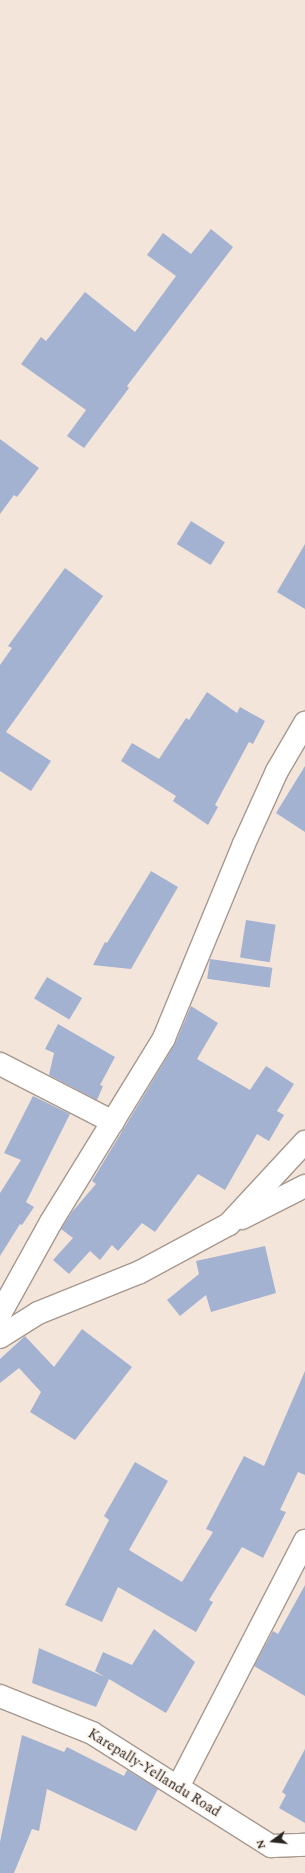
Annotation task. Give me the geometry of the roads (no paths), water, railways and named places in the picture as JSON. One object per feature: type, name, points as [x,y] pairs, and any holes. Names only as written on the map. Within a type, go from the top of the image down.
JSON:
[{"type":"street","points":[[0,1314],[51,1222],[164,1038],[246,839],[277,771],[305,723]]},
{"type":"street","points":[[0,1064],[113,1122]]},
{"type":"street","points":[[229,1224],[305,1142]]},
{"type":"street","points":[[0,1337],[38,1313],[140,1272],[229,1224],[305,1186]]},
{"type":"street","points":[[178,1787],[305,1541]]},
{"type":"street","name":"Karepally-Yellandu Road","points":[[0,1696],[92,1732],[271,1846],[305,1845]]}]
